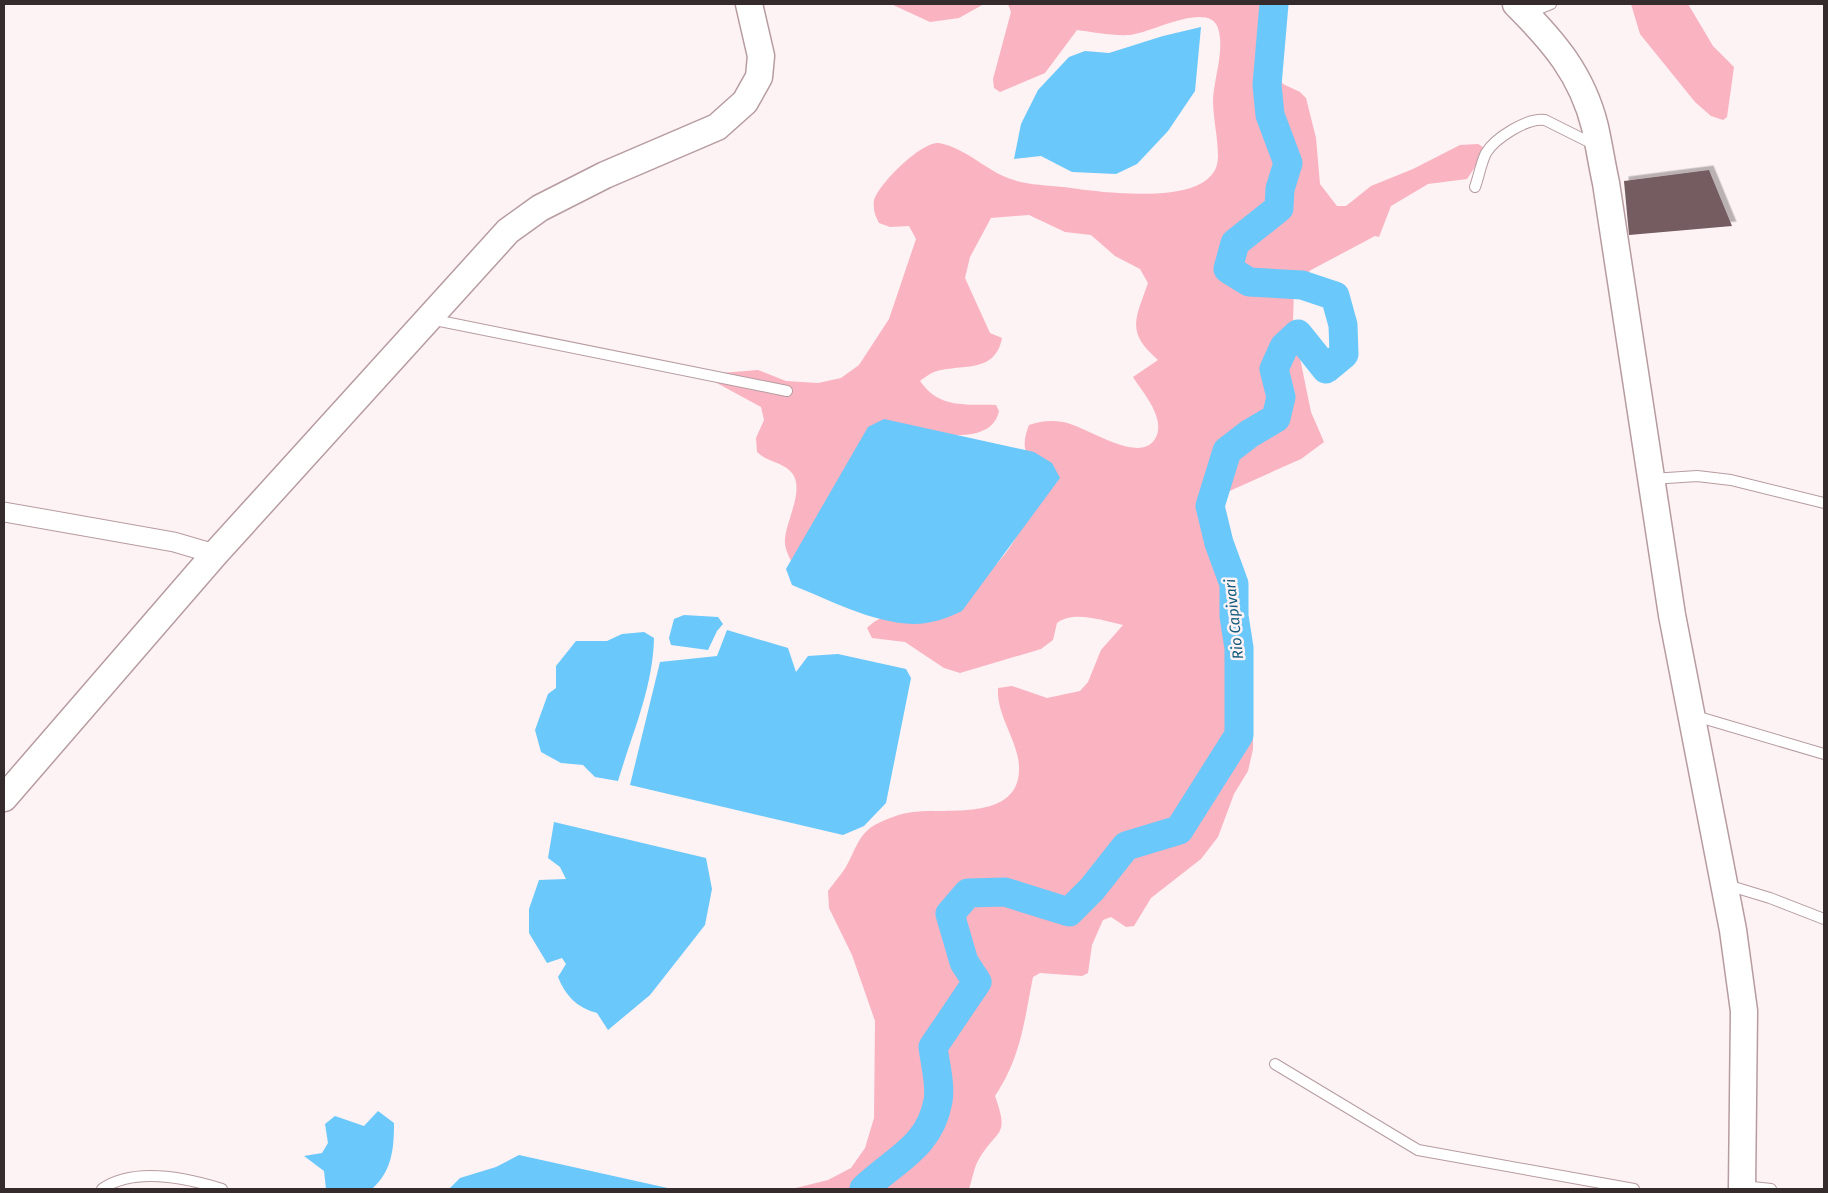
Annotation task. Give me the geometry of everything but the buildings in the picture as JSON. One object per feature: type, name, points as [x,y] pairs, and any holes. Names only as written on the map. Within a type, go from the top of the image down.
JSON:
[{"type":"main road","points":[[4,798],[215,554],[508,231],[540,208],[605,175],[717,127],[744,102],[759,77],[761,56],[749,4]]},
{"type":"main road","points":[[1521,9],[1545,32],[1570,67],[1584,93],[1595,128],[1597,146],[1606,183],[1672,615],[1724,884],[1744,1011],[1742,1188]]},
{"type":"street","points":[[4,512],[165,540],[215,554]]},
{"type":"lane","points":[[1521,9],[1551,4]]},
{"type":"lane","points":[[1475,187],[1487,152],[1514,128],[1536,119],[1544,120],[1597,146]]},
{"type":"lane","points":[[429,319],[787,391]]},
{"type":"lane","points":[[1651,479],[1697,476],[1730,480],[1824,503]]},
{"type":"lane","points":[[1691,715],[1824,754]]},
{"type":"lane","points":[[1724,884],[1770,898],[1824,919]]},
{"type":"lane","points":[[1275,1064],[1418,1150],[1634,1189]]},
{"type":"lane","points":[[102,1189],[110,1184],[140,1176],[193,1180],[222,1189]]},
{"type":"lane","points":[[1742,1188],[1770,1189]]},
{"type":"shaded area","points":[[891,4],[984,4],[959,18],[930,22]]},
{"type":"shaded area","points":[[1008,4],[1275,4],[1279,30],[1278,77],[1283,84],[1300,92],[1306,98],[1316,138],[1320,184],[1337,206],[1346,206],[1371,186],[1413,169],[1460,145],[1478,144],[1483,147],[1483,155],[1467,179],[1428,184],[1391,206],[1379,237],[1375,236],[1311,270],[1294,285],[1293,324],[1311,412],[1324,442],[1301,459],[1225,493],[1219,504],[1237,607],[1253,668],[1253,749],[1248,771],[1234,794],[1218,837],[1201,859],[1151,898],[1134,926],[1126,927],[1111,917],[1103,920],[1092,945],[1088,973],[1082,976],[1040,973],[1033,977],[1016,1053],[1004,1082],[995,1096],[1001,1126],[999,1132],[977,1162],[969,1189],[792,1189],[828,1180],[851,1168],[865,1148],[874,1118],[875,1021],[852,955],[829,908],[828,891],[844,870],[863,835],[873,826],[892,817],[908,813],[957,811],[989,806],[1002,801],[1012,792],[1018,779],[1018,756],[1001,711],[998,688],[1012,686],[1047,698],[1080,691],[1088,682],[1101,650],[1123,625],[1081,617],[1064,619],[1057,623],[1053,640],[1041,649],[960,673],[944,668],[905,642],[872,638],[867,628],[886,616],[922,608],[953,595],[981,578],[1004,555],[1022,526],[1034,489],[1035,479],[1025,448],[1029,425],[1046,421],[1063,422],[1112,442],[1137,448],[1147,446],[1155,439],[1158,431],[1156,415],[1148,398],[1133,377],[1158,360],[1141,341],[1137,333],[1137,316],[1148,283],[1140,269],[1115,256],[1091,235],[1065,232],[1029,215],[991,218],[970,257],[965,278],[990,333],[1002,338],[998,350],[992,358],[984,363],[975,366],[944,369],[928,375],[920,381],[927,390],[944,401],[996,405],[999,411],[994,423],[985,430],[973,434],[959,435],[904,429],[799,576],[785,544],[785,536],[797,489],[796,480],[788,469],[757,452],[756,438],[764,420],[761,407],[715,382],[709,374],[758,370],[786,381],[818,383],[841,378],[859,365],[889,319],[916,239],[909,226],[890,227],[879,223],[876,218],[874,201],[883,184],[902,165],[931,144],[939,143],[959,150],[1004,177],[1020,182],[1101,192],[1153,194],[1178,191],[1199,185],[1213,173],[1218,156],[1213,100],[1220,55],[1220,37],[1218,28],[1212,20],[1203,17],[1191,18],[1129,35],[1077,30],[1045,73],[1000,92],[994,88],[993,79],[1011,12]]},
{"type":"shaded area","points":[[1631,4],[1688,4],[1713,46],[1734,67],[1727,117],[1723,120],[1711,116],[1695,102],[1640,34]]},
{"type":"water","points":[[1201,27],[1195,91],[1168,131],[1137,164],[1116,174],[1072,172],[1041,156],[1014,159],[1021,124],[1038,90],[1069,57],[1085,51],[1109,53],[1163,36]]},
{"type":"water","points":[[884,419],[1034,452],[1052,463],[1060,478],[962,611],[933,622],[920,624],[898,623],[852,610],[792,585],[786,569],[868,427]]},
{"type":"water","points":[[684,615],[718,617],[723,624],[717,631],[708,650],[671,645],[669,638],[674,619]]},
{"type":"water","points":[[727,630],[788,648],[796,672],[808,656],[838,654],[906,669],[911,678],[886,803],[864,826],[843,835],[630,785],[660,662],[717,656]]},
{"type":"water","points":[[644,632],[654,638],[650,675],[641,711],[618,781],[595,777],[583,765],[561,763],[541,752],[535,730],[548,694],[556,688],[556,666],[576,641],[607,641],[622,634]]},
{"type":"water","points":[[554,822],[706,858],[712,889],[705,925],[650,995],[608,1030],[597,1013],[583,1008],[564,990],[558,977],[566,964],[562,958],[547,963],[529,933],[529,909],[539,880],[566,879],[560,867],[548,858]]},
{"type":"water","points":[[378,1111],[394,1123],[392,1151],[384,1175],[372,1189],[326,1189],[324,1171],[304,1156],[322,1153],[328,1143],[325,1124],[335,1116],[364,1126]]},
{"type":"water","points":[[519,1155],[672,1189],[449,1189],[460,1178],[496,1167]]},
{"type":"waterway","name":"Rio Capivari","points":[[864,1189],[909,1151],[927,1130],[934,1117],[939,1095],[933,1047],[977,982],[964,962],[950,914],[968,893],[1005,892],[1069,912],[1092,889],[1126,846],[1179,830],[1239,735],[1239,648],[1234,616],[1234,584],[1219,543],[1210,506],[1227,451],[1249,434],[1276,418],[1281,397],[1274,369],[1284,347],[1298,334],[1326,369],[1344,354],[1343,325],[1335,296],[1302,285],[1249,282],[1228,269],[1235,243],[1279,208],[1280,189],[1288,163],[1270,115],[1267,85],[1274,4]]}]
